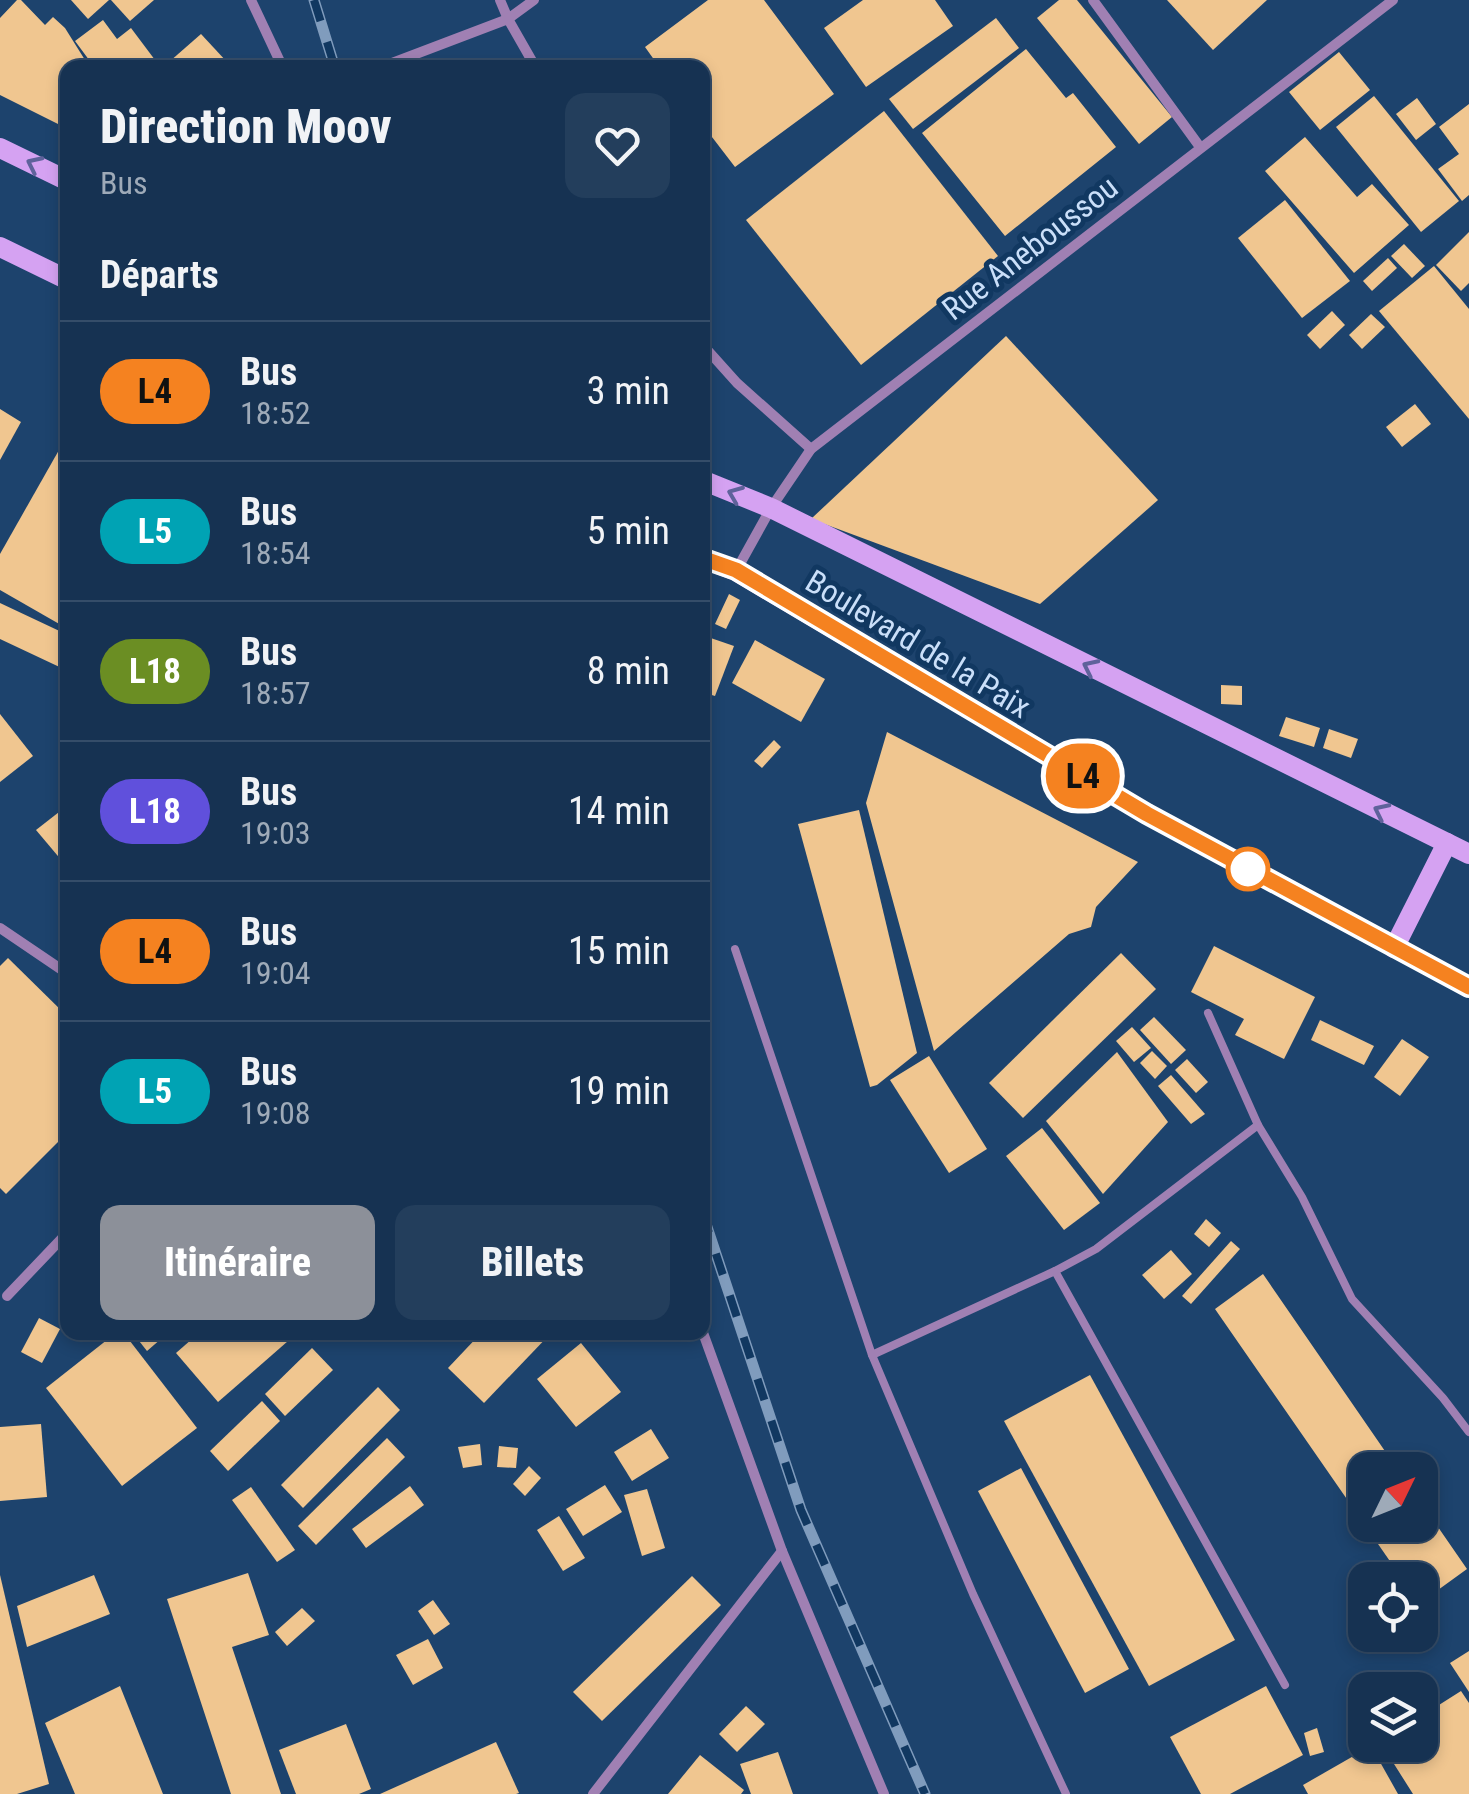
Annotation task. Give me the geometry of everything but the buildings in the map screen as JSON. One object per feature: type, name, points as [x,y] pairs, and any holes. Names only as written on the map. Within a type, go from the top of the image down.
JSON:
[{"type":"main road","points":[[0,148],[60,177]]},
{"type":"main road","points":[[0,247],[60,276]]},
{"type":"main road","name":"Boulevard de la Paix","points":[[710,483],[771,508],[1469,854]]},
{"type":"main road","name":"Boulevard de la Paix","points":[[710,561],[736,570],[1147,814],[1469,988]]},
{"type":"main road","points":[[1394,948],[1447,843]]},
{"type":"street","points":[[251,0],[279,60]]},
{"type":"street","points":[[500,0],[531,60]]},
{"type":"street","points":[[400,60],[508,19],[534,0]]},
{"type":"street","points":[[1093,0],[1200,148]]},
{"type":"street","name":"Rue Aneboussou","points":[[736,570],[771,508],[812,449],[1393,0]]},
{"type":"street","points":[[710,353],[736,383],[812,449]]},
{"type":"street","points":[[0,928],[60,969]]},
{"type":"street","points":[[7,1296],[60,1240]]},
{"type":"street","points":[[706,1340],[782,1551],[884,1794]]},
{"type":"street","points":[[593,1794],[782,1551]]},
{"type":"lane","points":[[735,949],[872,1354],[972,1594],[1066,1794]]},
{"type":"lane","points":[[1208,1013],[1258,1125],[1302,1197],[1352,1298],[1469,1432]]},
{"type":"lane","points":[[872,1354],[1096,1249],[1258,1125]]},
{"type":"lane","points":[[1055,1271],[1286,1685]]},
{"type":"railway","points":[[314,0],[333,60]]},
{"type":"railway","points":[[710,1236],[801,1510],[925,1794]]},
{"type":"bus line","name":"L4","points":[[710,561],[736,570],[1147,814],[1469,987]]}]
